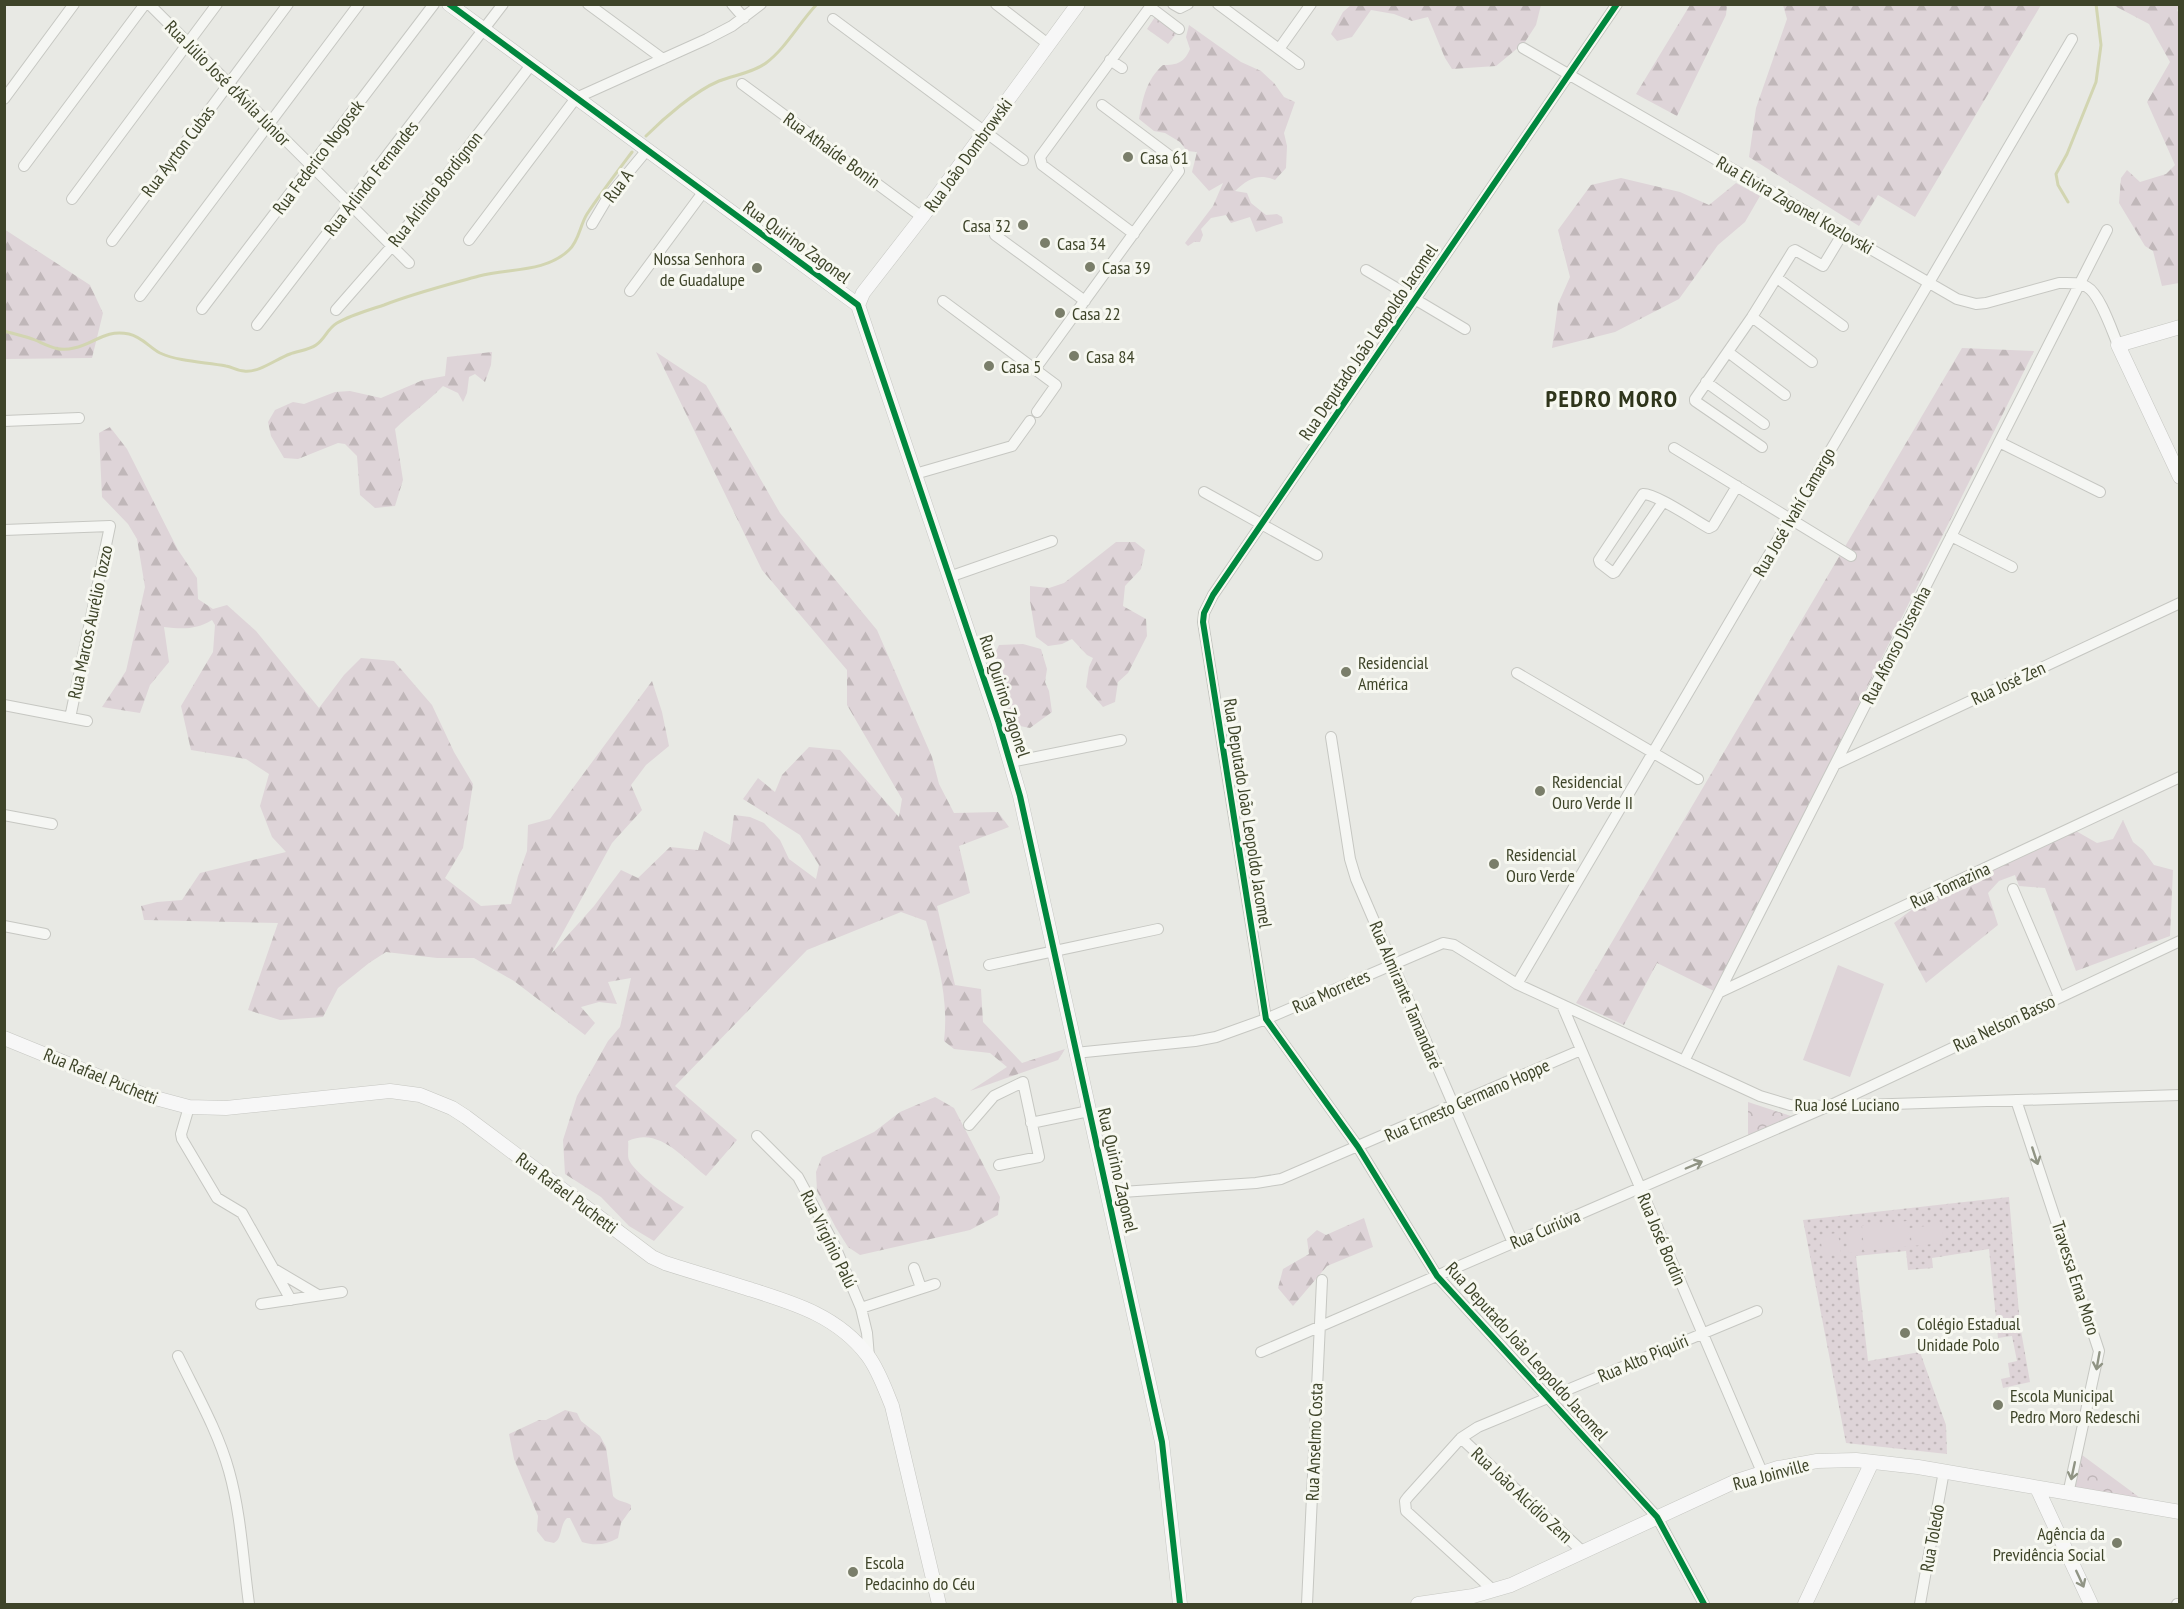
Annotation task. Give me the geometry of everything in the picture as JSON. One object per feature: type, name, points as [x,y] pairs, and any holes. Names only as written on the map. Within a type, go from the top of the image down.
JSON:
[{"type":"street","points":[[4,99],[74,4]]},
{"type":"street","points":[[24,166],[147,4]]},
{"type":"street","name":"Rua Júlio José d'Ávila Júnior","points":[[147,4],[409,263]]},
{"type":"street","points":[[72,199],[217,4]]},
{"type":"street","name":"Rua Ayrton Cubas","points":[[112,241],[288,4]]},
{"type":"street","points":[[140,296],[359,4]]},
{"type":"street","name":"Rua Federico Nogosek","points":[[202,309],[434,4]]},
{"type":"street","name":"Rua Quirino Zagonel","points":[[449,4],[858,305],[1011,762],[1032,848],[1075,1053],[1164,1450],[1180,1605]]},
{"type":"street","name":"Rua Arlindo Fernandes","points":[[257,325],[503,4]]},
{"type":"street","points":[[588,4],[663,59]]},
{"type":"street","points":[[732,4],[744,18]]},
{"type":"street","points":[[469,240],[576,98],[719,33],[744,18],[761,4]]},
{"type":"street","points":[[996,4],[1048,44]]},
{"type":"street","name":"Rua João Dombrowski","points":[[858,305],[863,293],[922,217],[1077,4]]},
{"type":"street","points":[[1173,4],[1180,8],[1188,4]]},
{"type":"street","points":[[1218,4],[1299,64]]},
{"type":"street","points":[[1279,49],[1311,4]]},
{"type":"street","name":"Rua Deputado João Leopoldo Jacomel","points":[[1617,4],[1213,594],[1203,622],[1266,1019],[1358,1147],[1437,1276],[1657,1517],[1704,1605]]},
{"type":"street","points":[[1134,234],[1042,165],[1040,160],[1042,153],[1150,7],[1179,29]]},
{"type":"street","points":[[833,19],[1023,160]]},
{"type":"street","name":"Rua José Ivahí Camargo","points":[[1517,984],[2072,39]]},
{"type":"street","name":"Rua Elvira Zagonel Kozlovski","points":[[1523,48],[1957,298],[1976,304],[1997,301],[2059,283],[2079,284]]},
{"type":"street","points":[[1110,60],[1122,68]]},
{"type":"street","name":"Rua Arlindo Bordignon","points":[[336,310],[392,246],[531,65]]},
{"type":"street","name":"Rua Athaíde Bonin","points":[[742,84],[922,217]]},
{"type":"street","points":[[1035,369],[1177,176],[1179,167],[1174,159],[1102,105]]},
{"type":"street","name":"Rua A","points":[[591,224],[608,197],[647,150]]},
{"type":"street","points":[[630,291],[704,192]]},
{"type":"street","name":"Rua Afonso Dissenha","points":[[1684,1061],[2108,230]]},
{"type":"street","points":[[1762,447],[1695,401],[1795,250],[1823,266],[1843,233]]},
{"type":"street","points":[[995,235],[1085,301]]},
{"type":"street","points":[[1366,270],[1465,329]]},
{"type":"street","points":[[1777,278],[1843,326]]},
{"type":"street","points":[[2079,284],[2087,286],[2096,296],[2180,477]]},
{"type":"street","points":[[915,474],[1012,446],[1056,385],[943,301]]},
{"type":"street","points":[[1752,317],[1812,362]]},
{"type":"street","points":[[2118,345],[2180,327]]},
{"type":"street","points":[[1728,352],[1785,395]]},
{"type":"street","points":[[1706,382],[1764,424]]},
{"type":"street","points":[[4,421],[79,418]]},
{"type":"street","points":[[1999,442],[2100,492]]},
{"type":"street","points":[[1674,448],[1851,556]]},
{"type":"street","points":[[1663,501],[1615,572],[1613,573],[1600,563],[1599,560],[1643,494],[1647,493],[1663,501],[1709,528],[1712,528],[1737,486]]},
{"type":"street","points":[[1204,492],[1317,555]]},
{"type":"street","name":"Rua Marcos Aurélio Tozzo","points":[[4,530],[110,526],[70,718]]},
{"type":"street","points":[[1951,536],[2012,567]]},
{"type":"street","points":[[949,577],[1052,541]]},
{"type":"street","name":"Rua José Zen","points":[[1836,764],[2180,603]]},
{"type":"street","points":[[1517,674],[1698,779]]},
{"type":"street","points":[[4,705],[87,721]]},
{"type":"street","name":"Rua Almirante Tamandaré","points":[[1331,737],[1352,868],[1514,1243]]},
{"type":"street","points":[[1011,762],[1121,740]]},
{"type":"street","name":"Rua Tomazina","points":[[1720,992],[2180,777]]},
{"type":"street","points":[[4,815],[52,824]]},
{"type":"street","points":[[2013,889],[2059,998]]},
{"type":"street","points":[[4,926],[45,934]]},
{"type":"street","points":[[990,965],[1158,928]]},
{"type":"street","name":"Rua Nelson Basso","points":[[1829,1106],[2180,941]]},
{"type":"street","name":"Rua Morretes","points":[[1075,1053],[1195,1041],[1216,1036],[1266,1019],[1443,943]]},
{"type":"street","name":"Rua José Luciano","points":[[1443,943],[1454,945],[1517,984],[1775,1102],[1790,1105],[1829,1106],[2180,1095]]},
{"type":"street","name":"Rua José Bordin","points":[[1562,1005],[1762,1472]]},
{"type":"street","name":"Rua Rafael Puchetti","points":[[4,1038],[151,1098],[189,1107],[226,1108],[390,1090],[420,1095],[466,1116],[652,1257],[808,1309],[832,1322],[869,1357],[882,1380],[894,1414],[939,1605]]},
{"type":"street","name":"Rua Ernesto Germano Hoppe","points":[[1107,1192],[1268,1182],[1294,1175],[1581,1050]]},
{"type":"street","points":[[969,1125],[994,1096],[1023,1082],[1039,1157],[999,1165]]},
{"type":"street","name":"Travessa Ema Moro","points":[[2016,1100],[2099,1351],[2068,1494]]},
{"type":"street","name":"Rua Curiúva","points":[[1261,1352],[1829,1106]]},
{"type":"street","points":[[189,1107],[181,1134],[182,1139],[217,1198],[242,1213],[291,1300]]},
{"type":"street","points":[[1031,1123],[1089,1111]]},
{"type":"street","name":"Rua Virgínio Palú","points":[[757,1136],[792,1170],[802,1184],[844,1264],[861,1308],[867,1333],[869,1357]]},
{"type":"street","points":[[914,1268],[921,1288]]},
{"type":"street","points":[[273,1269],[318,1295]]},
{"type":"street","name":"Rua Anselmo Costa","points":[[1307,1605],[1322,1280]]},
{"type":"street","points":[[861,1308],[934,1284]]},
{"type":"street","points":[[261,1304],[342,1292]]},
{"type":"street","name":"Rua Alto Piquiri","points":[[1494,1591],[1406,1511],[1405,1501],[1408,1497],[1461,1438],[1478,1427],[1757,1311]]},
{"type":"street","points":[[178,1356],[229,1470],[236,1502],[249,1605]]},
{"type":"street","name":"Rua João Alcídio Zem","points":[[1461,1438],[1583,1552]]},
{"type":"street","name":"Rua Joinville","points":[[1418,1605],[1494,1591],[1530,1577],[1734,1482],[1762,1472],[1817,1461],[1872,1462],[1944,1471],[2180,1512]]},
{"type":"street","points":[[1805,1605],[1872,1462]]},
{"type":"street","name":"Rua Toledo","points":[[1920,1605],[1944,1471]]},
{"type":"street","points":[[2037,1488],[2091,1605]]},
{"type":"green space","points":[[1783,4],[2041,5],[1915,217],[1878,195],[1859,226],[1749,157],[1756,108],[1787,19]]},
{"type":"green space","points":[[1351,5],[1541,5],[1536,25],[1525,42],[1496,66],[1452,69],[1428,17],[1412,21],[1394,14],[1371,10],[1352,37],[1337,41],[1331,34],[1343,12]]},
{"type":"green space","points":[[1690,5],[1727,5],[1726,15],[1677,116],[1636,94]]},
{"type":"green space","points":[[2113,5],[2179,5],[2177,10],[2180,16],[2179,283],[2162,286],[2153,251],[2145,246],[2119,203],[2121,178],[2127,170],[2140,182],[2166,174],[2175,165],[2147,102],[2170,62],[2149,24]]},
{"type":"green space","points":[[1155,17],[1177,33],[1168,44],[1147,29]]},
{"type":"green space","points":[[1189,25],[1241,62],[1261,71],[1284,97],[1295,102],[1284,133],[1287,146],[1286,168],[1275,180],[1263,177],[1254,178],[1235,191],[1247,193],[1251,203],[1266,215],[1277,214],[1282,217],[1283,223],[1256,232],[1250,217],[1231,223],[1226,215],[1211,218],[1201,229],[1203,235],[1200,242],[1194,242],[1188,246],[1185,243],[1213,206],[1223,183],[1209,191],[1192,172],[1197,152],[1187,151],[1180,142],[1165,133],[1154,131],[1139,119],[1149,83],[1157,71],[1163,65],[1180,62],[1188,54],[1190,49],[1186,37]]},
{"type":"green space","points":[[1621,178],[1680,192],[1709,205],[1736,183],[1760,196],[1745,222],[1718,245],[1679,299],[1615,332],[1552,348],[1558,304],[1570,277],[1558,230],[1591,185]]},
{"type":"green space","points":[[4,229],[90,285],[103,313],[92,358],[5,359]]},
{"type":"green space","points":[[1962,348],[2034,351],[1716,992],[1657,963],[1624,1025],[1576,1003]]},
{"type":"green space","points":[[492,352],[491,365],[485,382],[475,374],[469,377],[463,402],[458,393],[443,386],[395,429],[403,480],[395,506],[375,508],[360,495],[357,456],[345,444],[338,443],[298,459],[284,458],[271,436],[268,422],[275,410],[293,402],[304,404],[335,392],[350,391],[381,398],[423,380],[445,376],[447,357]]},
{"type":"green space","points":[[656,352],[706,385],[780,513],[877,630],[932,757],[939,784],[954,813],[998,812],[1009,827],[959,846],[970,893],[937,906],[955,985],[981,989],[983,1022],[1022,1063],[1065,1049],[1058,1060],[970,1091],[1007,1067],[990,1053],[954,1049],[944,1041],[944,995],[926,921],[901,912],[807,950],[675,1086],[737,1140],[706,1176],[661,1141],[639,1138],[628,1141],[628,1158],[632,1165],[654,1186],[684,1207],[654,1241],[629,1226],[601,1197],[565,1174],[563,1140],[577,1096],[608,1041],[620,1027],[631,978],[608,982],[617,1004],[599,1002],[581,1007],[595,1023],[585,1035],[514,981],[474,958],[437,958],[386,952],[338,988],[323,1017],[280,1020],[248,1010],[278,923],[144,920],[141,906],[182,900],[200,873],[286,852],[272,837],[260,806],[269,774],[246,759],[191,750],[181,706],[213,652],[215,625],[212,620],[189,628],[164,627],[169,662],[150,685],[140,713],[102,707],[126,671],[145,587],[137,539],[128,524],[102,497],[99,433],[110,427],[127,449],[178,550],[197,578],[198,599],[213,609],[227,605],[256,631],[319,708],[344,675],[361,658],[394,661],[432,705],[454,752],[473,784],[463,848],[445,878],[481,906],[511,904],[527,851],[528,825],[550,819],[652,681],[662,712],[669,746],[646,765],[631,785],[642,810],[612,843],[551,954],[594,906],[621,870],[638,878],[670,847],[698,850],[704,831],[730,845],[734,815],[750,817],[764,823],[780,840],[789,859],[816,879],[819,865],[800,835],[743,799],[758,778],[775,792],[782,775],[809,747],[840,750],[899,817],[902,799],[847,705],[847,670],[762,570]]},
{"type":"green space","points":[[1116,542],[1135,542],[1145,550],[1141,569],[1125,586],[1123,606],[1146,619],[1147,636],[1128,673],[1118,682],[1115,702],[1103,707],[1086,687],[1093,658],[1087,655],[1072,639],[1062,644],[1048,646],[1036,637],[1030,586],[1049,588],[1064,583]]},
{"type":"green space","points":[[1023,644],[1041,649],[1047,669],[1045,682],[1049,691],[1052,712],[1030,728],[1020,726],[1011,720],[1000,687],[1000,670],[993,658],[999,645]]},
{"type":"green space","points":[[2123,820],[2133,842],[2143,850],[2154,865],[2173,870],[2170,936],[2076,971],[2045,888],[2019,886],[2015,875],[1999,881],[1988,893],[1998,925],[1926,983],[1894,923],[1922,902],[2076,831],[2097,843],[2113,839]]},
{"type":"green space","points":[[1838,965],[1884,984],[1850,1077],[1803,1060]]},
{"type":"green space","points":[[935,1097],[954,1108],[1000,1197],[998,1215],[970,1230],[860,1255],[848,1247],[817,1191],[816,1172],[822,1157],[874,1132],[900,1112]]},
{"type":"green space","points":[[1748,1102],[1794,1117],[1748,1135]]},
{"type":"green space","name":"Colégio Estadual Unidade Polo","points":[[2009,1197],[2020,1325],[2030,1382],[2003,1388],[2001,1379],[2010,1377],[2008,1363],[2017,1361],[2012,1336],[1998,1338],[1989,1249],[1932,1258],[1933,1268],[1908,1270],[1906,1251],[1856,1256],[1868,1361],[1920,1352],[1946,1425],[1947,1454],[1846,1443],[1803,1220]]},
{"type":"green space","points":[[1364,1218],[1373,1247],[1327,1266],[1293,1306],[1278,1288],[1283,1269],[1309,1254],[1307,1239],[1317,1230],[1326,1235]]},
{"type":"green space","points":[[1907,1221],[1910,1246],[1864,1251],[1862,1226]]},
{"type":"green space","points":[[1942,1224],[1944,1243],[1912,1246],[1910,1228]]},
{"type":"green space","points":[[1859,1227],[1862,1251],[1849,1253],[1846,1228]]},
{"type":"green space","points":[[1838,1233],[1841,1253],[1823,1256],[1820,1235]]},
{"type":"green space","points":[[565,1410],[577,1413],[581,1421],[600,1436],[606,1447],[613,1496],[631,1505],[631,1509],[621,1523],[618,1538],[609,1542],[591,1544],[582,1542],[570,1518],[565,1521],[559,1538],[554,1543],[545,1541],[537,1531],[538,1516],[514,1459],[509,1434]]},
{"type":"green space","points":[[2082,1455],[2143,1500],[2075,1489]]},
{"type":"waterway","points":[[646,136],[700,91],[766,63],[780,50],[817,4]]},
{"type":"waterway","points":[[2068,202],[2058,185],[2056,174],[2067,154],[2096,82],[2101,45],[2096,4]]},
{"type":"waterway","points":[[4,331],[63,349],[81,346],[106,335],[129,334],[138,337],[156,351],[168,356],[242,371],[256,370],[290,354],[313,347],[334,325],[354,315],[479,276],[549,263],[572,246],[587,214],[632,152]]},
{"type":"cycle path","points":[[449,4],[858,305],[998,721],[1020,796],[1162,1442],[1180,1604]]},
{"type":"cycle path","points":[[1617,4],[1213,595],[1204,613],[1203,622],[1266,1019],[1358,1147],[1437,1276],[1657,1517],[1704,1604]]},
{"type":"place","name":"Casa 61","points":[[1128,157]]},
{"type":"place","name":"Casa 32","points":[[1023,225]]},
{"type":"place","name":"Casa 34","points":[[1045,243]]},
{"type":"place","name":"Casa 39","points":[[1090,267]]},
{"type":"place","name":"Nossa Senhora de Guadalupe","points":[[757,268]]},
{"type":"place","name":"Casa 22","points":[[1060,313]]},
{"type":"place","name":"Casa 84","points":[[1074,356]]},
{"type":"place","name":"Casa 5","points":[[989,366]]},
{"type":"place","name":"Residencial América","points":[[1346,672]]},
{"type":"place","name":"Residencial Ouro Verde II","points":[[1540,791]]},
{"type":"place","name":"Residencial Ouro Verde","points":[[1494,864]]},
{"type":"place","name":"Colégio Estadual Unidade Polo","points":[[1905,1333]]},
{"type":"place","name":"Escola Municipal Pedro Moro Redeschi","points":[[1998,1405]]},
{"type":"place","name":"Agência da Previdência Social","points":[[2117,1543]]},
{"type":"place","name":"Escola Pedacinho do Céu","points":[[853,1572]]},
{"type":"district","name":"PEDRO MORO","points":[[1612,398]]}]
